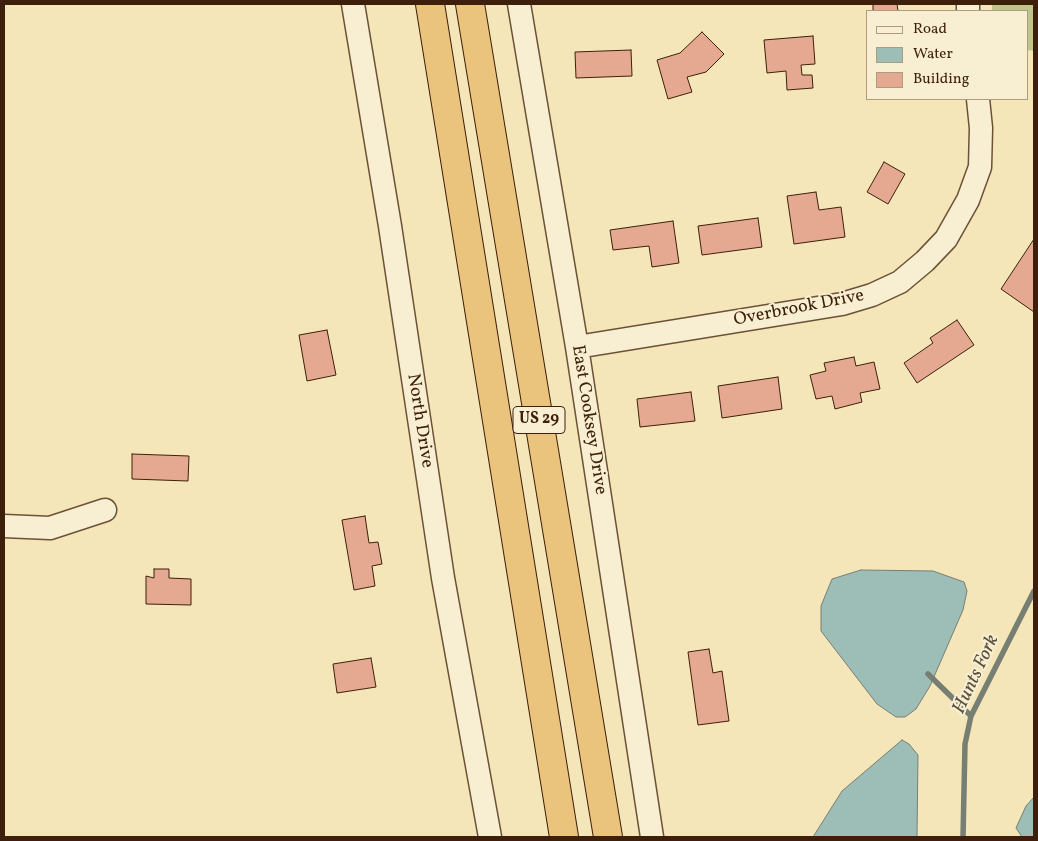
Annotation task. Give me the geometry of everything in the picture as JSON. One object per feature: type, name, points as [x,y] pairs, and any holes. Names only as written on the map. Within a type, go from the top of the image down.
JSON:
[{"type":"highway","name":"US 29","points":[[430,4],[564,837]]},
{"type":"highway","name":"US 29","points":[[470,4],[608,837]]},
{"type":"street","name":"North Drive","points":[[353,4],[390,226],[443,578],[490,837]]},
{"type":"street","name":"East Cooksey Drive","points":[[519,4],[577,347],[652,837]]},
{"type":"street","name":"Overbrook Drive","points":[[577,347],[842,304],[872,295],[900,282],[925,261],[946,239],[968,200],[980,166],[981,128],[978,100]]},
{"type":"street","points":[[4,526],[50,528],[105,510]]},
{"type":"green space","points":[[992,4],[1034,4],[1034,51],[1028,50],[1028,10],[992,10]]},
{"type":"water","points":[[861,570],[933,571],[964,582],[967,591],[963,610],[930,686],[916,709],[905,717],[896,717],[877,704],[821,631],[821,606],[832,579]]},
{"type":"water","points":[[902,740],[909,744],[918,755],[917,837],[813,837],[842,791]]},
{"type":"water","points":[[1034,797],[1034,837],[1022,837],[1016,828],[1026,806]]},
{"type":"building","points":[[873,4],[897,4],[898,10],[873,10]]},
{"type":"building","points":[[702,32],[724,54],[706,72],[687,77],[692,92],[668,99],[657,60],[680,53]]},
{"type":"building","points":[[813,36],[815,64],[801,65],[802,75],[812,75],[813,88],[787,90],[786,71],[767,73],[764,40]]},
{"type":"building","points":[[631,50],[632,76],[576,78],[575,52]]},
{"type":"building","points":[[884,162],[905,174],[888,204],[867,192]]},
{"type":"building","points":[[816,192],[819,210],[841,207],[845,237],[794,244],[787,196]]},
{"type":"building","points":[[758,218],[762,247],[702,255],[698,226]]},
{"type":"building","points":[[673,221],[679,263],[652,267],[649,246],[613,250],[610,230]]},
{"type":"building","points":[[1034,239],[1034,312],[1001,289]]},
{"type":"building","points":[[957,320],[974,345],[917,383],[904,363],[933,343],[930,338]]},
{"type":"building","points":[[327,330],[336,375],[307,381],[299,335]]},
{"type":"building","points":[[854,357],[856,366],[874,362],[880,389],[860,393],[862,402],[835,409],[832,396],[816,399],[810,375],[826,371],[824,363]]},
{"type":"building","points":[[778,377],[782,409],[722,418],[718,386]]},
{"type":"building","points":[[691,392],[695,421],[640,427],[637,399]]},
{"type":"building","points":[[132,454],[189,456],[188,481],[132,479]]},
{"type":"building","points":[[365,516],[369,543],[378,542],[382,564],[372,566],[375,586],[354,590],[342,520]]},
{"type":"building","points":[[154,569],[169,569],[169,578],[191,579],[191,605],[146,604],[146,576],[154,578]]},
{"type":"building","points":[[709,649],[713,673],[722,671],[729,721],[698,725],[688,652]]},
{"type":"building","points":[[371,658],[376,687],[337,693],[333,664]]},
{"type":"waterway","name":"Hunts Fork","points":[[963,837],[965,744],[971,716],[1034,591]]},
{"type":"waterway","points":[[928,674],[971,716]]}]
